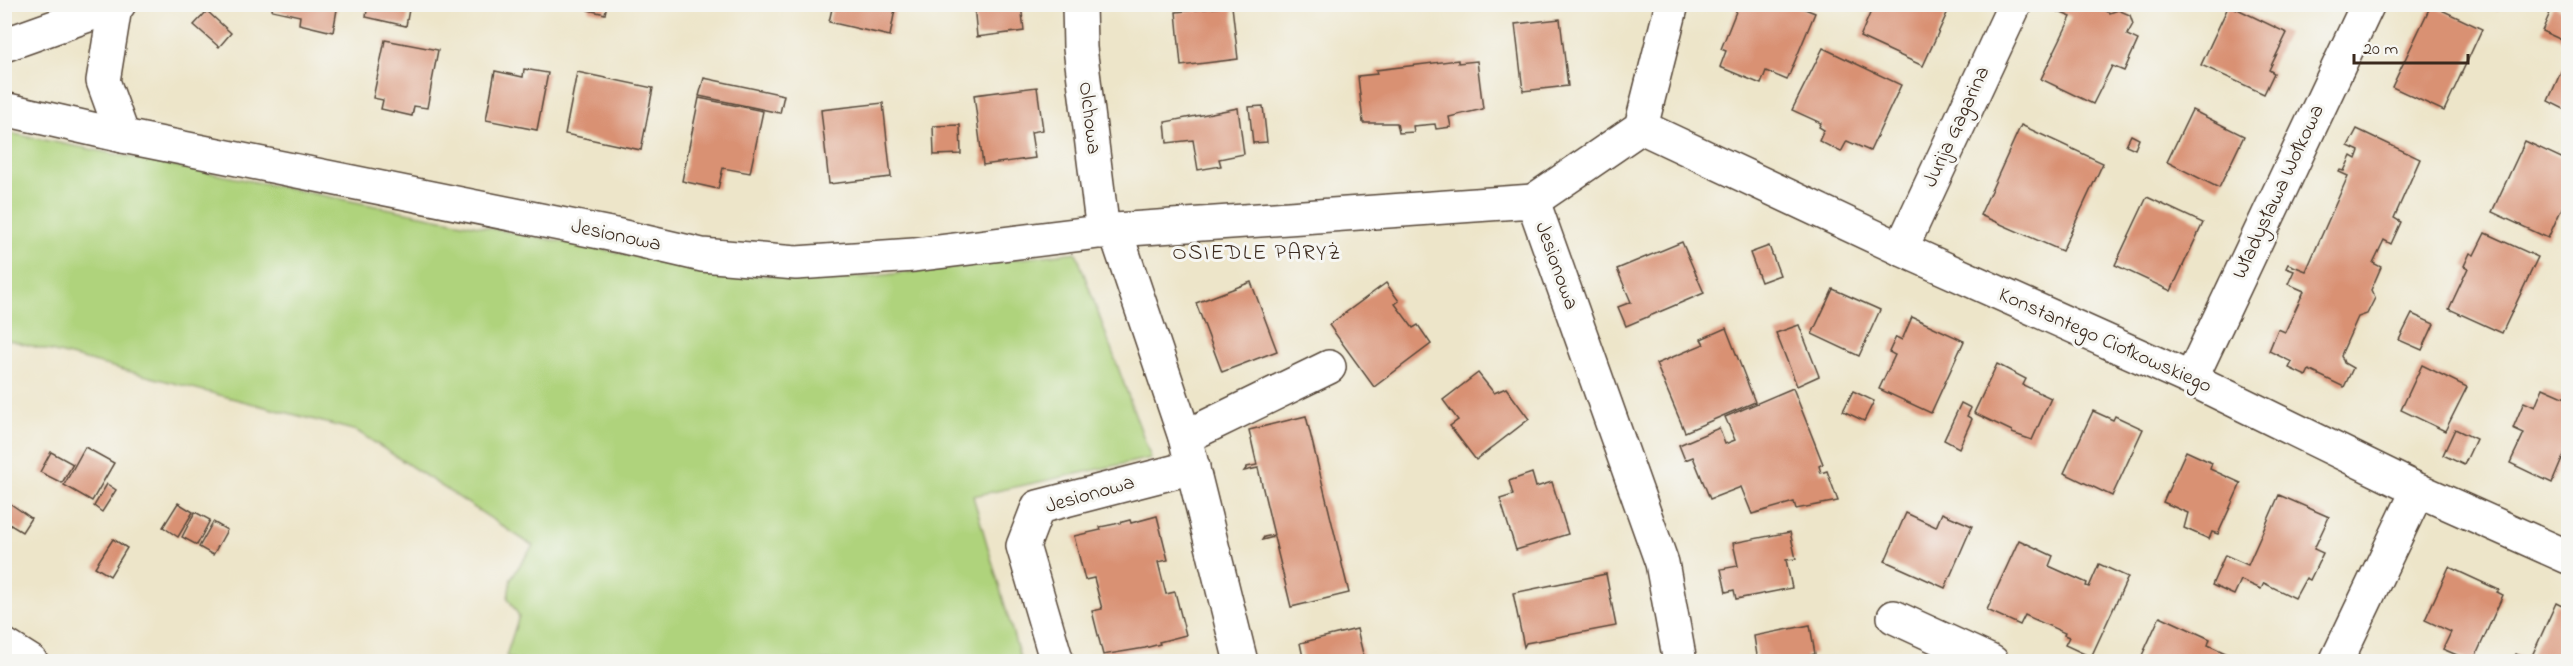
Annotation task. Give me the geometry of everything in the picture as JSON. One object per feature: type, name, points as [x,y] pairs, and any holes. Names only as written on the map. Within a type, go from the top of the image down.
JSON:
[{"type":"street","name":"Olchowa","points":[[1079,4],[1080,48],[1109,231]]},
{"type":"street","points":[[1533,201],[1641,127],[1672,4]]},
{"type":"street","name":"Jurija Gagarina","points":[[1901,249],[2015,4]]},
{"type":"street","name":"Władysława Wołkowa","points":[[2191,379],[2368,4]]},
{"type":"street","points":[[4,45],[117,6],[103,81],[123,136]]},
{"type":"street","name":"Jesionowa","points":[[4,110],[609,233],[702,255],[796,263],[914,255],[1109,231],[1533,201],[1662,563],[1680,662]]},
{"type":"street","name":"Konstantego Ciołkowskiego","points":[[1641,127],[1901,249],[2191,379],[2418,490],[2568,557]]},
{"type":"street","points":[[1109,231],[1189,452],[1239,661]]},
{"type":"street","name":"Jesionowa","points":[[1057,662],[1023,546],[1038,507],[1189,452],[1329,368]]},
{"type":"street","points":[[2336,662],[2418,490]]},
{"type":"street","points":[[1894,616],[1992,662]]},
{"type":"street","points":[[4,645],[31,662]]},
{"type":"green space","points":[[4,132],[736,275],[868,277],[1076,252],[1151,458],[973,496],[1021,661],[516,661],[506,656],[519,616],[508,598],[511,578],[533,546],[357,431],[5,339]]},
{"type":"building","points":[[273,4],[338,4],[333,32],[299,24],[300,16],[272,10]]},
{"type":"building","points":[[368,4],[410,4],[406,26],[366,17]]},
{"type":"building","points":[[590,4],[607,4],[605,14],[588,10]]},
{"type":"building","points":[[833,4],[896,4],[890,36],[829,22]]},
{"type":"building","points":[[974,4],[1021,4],[1024,31],[977,37]]},
{"type":"building","points":[[1739,4],[1795,5],[1815,13],[1787,80],[1766,71],[1761,84],[1720,67],[1726,51],[1721,49]]},
{"type":"building","points":[[1874,4],[1934,4],[1948,11],[1923,66],[1860,37]]},
{"type":"building","points":[[2063,4],[2092,4],[2110,13],[2118,10],[2130,15],[2133,24],[2127,35],[2138,40],[2124,71],[2112,66],[2093,104],[2041,79],[2071,17],[2059,12]]},
{"type":"building","points":[[2485,4],[2501,4],[2498,11]]},
{"type":"building","points":[[2229,5],[2287,33],[2269,70],[2274,73],[2264,94],[2201,65]]},
{"type":"building","points":[[2431,5],[2482,29],[2444,111],[2392,87]]},
{"type":"building","points":[[1232,6],[1238,59],[1181,66],[1176,12]]},
{"type":"building","points":[[2553,6],[2568,13],[2568,32],[2564,41],[2542,31]]},
{"type":"building","points":[[207,11],[231,33],[219,47],[194,25]]},
{"type":"building","points":[[1560,19],[1568,86],[1523,91],[1515,24]]},
{"type":"building","points":[[385,40],[438,50],[427,108],[414,106],[412,116],[381,109],[383,100],[373,98]]},
{"type":"building","points":[[1823,48],[1901,85],[1870,151],[1847,141],[1841,152],[1819,141],[1824,130],[1819,127],[1821,123],[1792,110]]},
{"type":"building","points":[[2568,56],[2568,111],[2548,101]]},
{"type":"building","points":[[1458,60],[1458,63],[1477,61],[1483,109],[1449,117],[1451,127],[1436,129],[1435,124],[1413,126],[1414,132],[1399,133],[1397,123],[1363,123],[1358,76],[1377,74],[1376,70]]},
{"type":"building","points":[[524,69],[548,73],[537,130],[486,120],[495,71],[523,77]]},
{"type":"building","points":[[577,72],[653,88],[641,150],[565,134]]},
{"type":"building","points":[[704,78],[784,95],[780,113],[699,96]]},
{"type":"building","points":[[1037,87],[1043,130],[1031,132],[1035,158],[983,165],[974,95]]},
{"type":"building","points":[[699,98],[763,111],[750,173],[723,168],[718,189],[682,181]]},
{"type":"building","points":[[883,103],[891,177],[829,184],[821,110]]},
{"type":"building","points":[[1263,106],[1267,142],[1253,143],[1249,107]]},
{"type":"building","points":[[1238,108],[1244,154],[1219,159],[1221,166],[1198,170],[1193,140],[1167,143],[1165,122]]},
{"type":"building","points":[[2192,110],[2244,136],[2219,188],[2167,162]]},
{"type":"building","points":[[960,125],[961,154],[934,155],[933,126]]},
{"type":"building","points":[[2021,125],[2103,163],[2062,251],[1980,215]]},
{"type":"building","points":[[2357,129],[2420,159],[2394,218],[2401,222],[2391,244],[2384,240],[2373,263],[2381,267],[2371,290],[2375,298],[2367,314],[2358,317],[2341,355],[2344,363],[2353,368],[2344,387],[2309,370],[2306,376],[2289,368],[2292,362],[2269,351],[2278,329],[2285,332],[2304,291],[2288,284],[2294,271],[2286,268],[2288,264],[2306,271],[2348,176],[2339,172],[2344,171],[2351,156],[2356,159],[2359,151],[2348,146]]},
{"type":"building","points":[[2131,135],[2139,139],[2135,149],[2126,145]]},
{"type":"building","points":[[2525,141],[2568,161],[2568,195],[2548,238],[2492,212]]},
{"type":"building","points":[[2147,197],[2203,223],[2171,291],[2115,265]]},
{"type":"building","points":[[2485,233],[2538,257],[2502,333],[2449,309],[2468,268],[2464,266],[2470,253],[2474,255]]},
{"type":"building","points":[[1682,242],[1704,293],[1626,326],[1618,307],[1631,302],[1617,269]]},
{"type":"building","points":[[1769,246],[1780,275],[1761,282],[1750,253]]},
{"type":"building","points":[[1251,282],[1277,351],[1222,372],[1196,303]]},
{"type":"building","points":[[1386,283],[1399,301],[1395,304],[1413,328],[1418,325],[1431,344],[1374,387],[1329,325]]},
{"type":"building","points":[[1833,289],[1880,310],[1859,356],[1812,334]]},
{"type":"building","points":[[2412,314],[2434,324],[2422,350],[2399,340]]},
{"type":"building","points":[[1912,317],[1964,341],[1931,413],[1879,389],[1895,355],[1889,352],[1896,337],[1902,340]]},
{"type":"building","points":[[1799,325],[1819,376],[1797,386],[1776,333]]},
{"type":"building","points":[[1726,328],[1755,402],[1685,432],[1656,364],[1704,344],[1701,339]]},
{"type":"building","points":[[1997,364],[2026,379],[2023,385],[2051,398],[2032,440],[2012,433],[1974,413]]},
{"type":"building","points":[[2422,365],[2467,387],[2445,431],[2401,410]]},
{"type":"building","points":[[1478,373],[1494,393],[1506,388],[1529,419],[1476,460],[1450,426],[1458,420],[1443,400]]},
{"type":"building","points":[[1793,388],[1823,464],[1819,466],[1821,473],[1827,471],[1838,501],[1796,509],[1794,502],[1752,514],[1741,487],[1710,499],[1693,457],[1685,460],[1679,445],[1719,428],[1725,444],[1735,440],[1725,417]]},
{"type":"building","points":[[2543,388],[2568,399],[2568,445],[2552,483],[2510,463],[2524,433],[2513,428],[2524,402],[2535,407]]},
{"type":"building","points":[[1853,391],[1874,401],[1864,421],[1843,411]]},
{"type":"building","points":[[1961,403],[1971,408],[1967,416],[1972,419],[1959,448],[1944,440]]},
{"type":"building","points":[[2093,411],[2113,420],[2115,416],[2143,429],[2112,496],[2064,473]]},
{"type":"building","points":[[1306,416],[1349,593],[1291,607],[1274,537],[1262,540],[1264,537],[1274,535],[1258,468],[1244,471],[1247,467],[1257,465],[1249,430]]},
{"type":"building","points":[[2455,429],[2476,439],[2464,465],[2443,455]]},
{"type":"building","points":[[85,447],[114,463],[92,501],[64,485]]},
{"type":"building","points":[[2186,451],[2212,463],[2210,469],[2241,483],[2218,534],[2212,532],[2209,539],[2184,528],[2188,513],[2163,502]]},
{"type":"building","points":[[51,452],[73,464],[62,483],[40,472]]},
{"type":"building","points":[[1532,473],[1536,487],[1552,482],[1568,534],[1516,550],[1500,499],[1513,495],[1509,481]]},
{"type":"building","points":[[107,484],[116,490],[102,512],[94,506]]},
{"type":"building","points":[[2279,495],[2329,517],[2314,549],[2323,553],[2310,580],[2306,578],[2295,598],[2264,583],[2261,589],[2241,580],[2234,595],[2212,585],[2225,555],[2248,565]]},
{"type":"building","points":[[8,502],[31,518],[22,532],[4,521],[4,507]]},
{"type":"building","points":[[178,503],[193,512],[178,537],[163,527]]},
{"type":"building","points":[[195,512],[210,520],[197,545],[182,537]]},
{"type":"building","points":[[1906,513],[1936,527],[1942,513],[1972,526],[1945,588],[1885,561]]},
{"type":"building","points":[[1157,516],[1168,560],[1158,562],[1166,594],[1175,592],[1186,635],[1145,648],[1103,655],[1092,611],[1102,609],[1094,578],[1085,580],[1074,536],[1101,530],[1100,527],[1130,520],[1131,523]]},
{"type":"building","points":[[213,522],[227,530],[213,555],[199,547]]},
{"type":"building","points":[[1790,532],[1796,559],[1786,560],[1792,588],[1736,599],[1734,590],[1726,592],[1721,569],[1738,566],[1733,543]]},
{"type":"building","points":[[113,539],[127,548],[110,576],[95,567]]},
{"type":"building","points":[[2019,540],[2053,556],[2049,566],[2087,583],[2086,586],[2089,587],[2099,564],[2128,577],[2091,657],[2065,645],[2069,637],[2064,635],[2065,633],[2025,615],[2020,625],[1987,610]]},
{"type":"building","points":[[2449,567],[2499,590],[2497,592],[2503,595],[2473,662],[2443,649],[2451,632],[2425,620]]},
{"type":"building","points":[[1606,574],[1616,626],[1526,643],[1524,647],[1513,593]]},
{"type":"building","points":[[2556,603],[2568,609],[2568,662],[2512,662],[2516,654],[2530,660]]},
{"type":"building","points":[[2160,616],[2210,639],[2208,645],[2245,662],[2139,662]]},
{"type":"building","points":[[1810,625],[1815,654],[1806,656],[1807,662],[1758,662],[1754,636]]},
{"type":"building","points":[[1357,629],[1365,662],[1304,662],[1300,643]]},
{"type":"district","name":"OSIEDLE PARYŻ","points":[[1257,254]]}]
